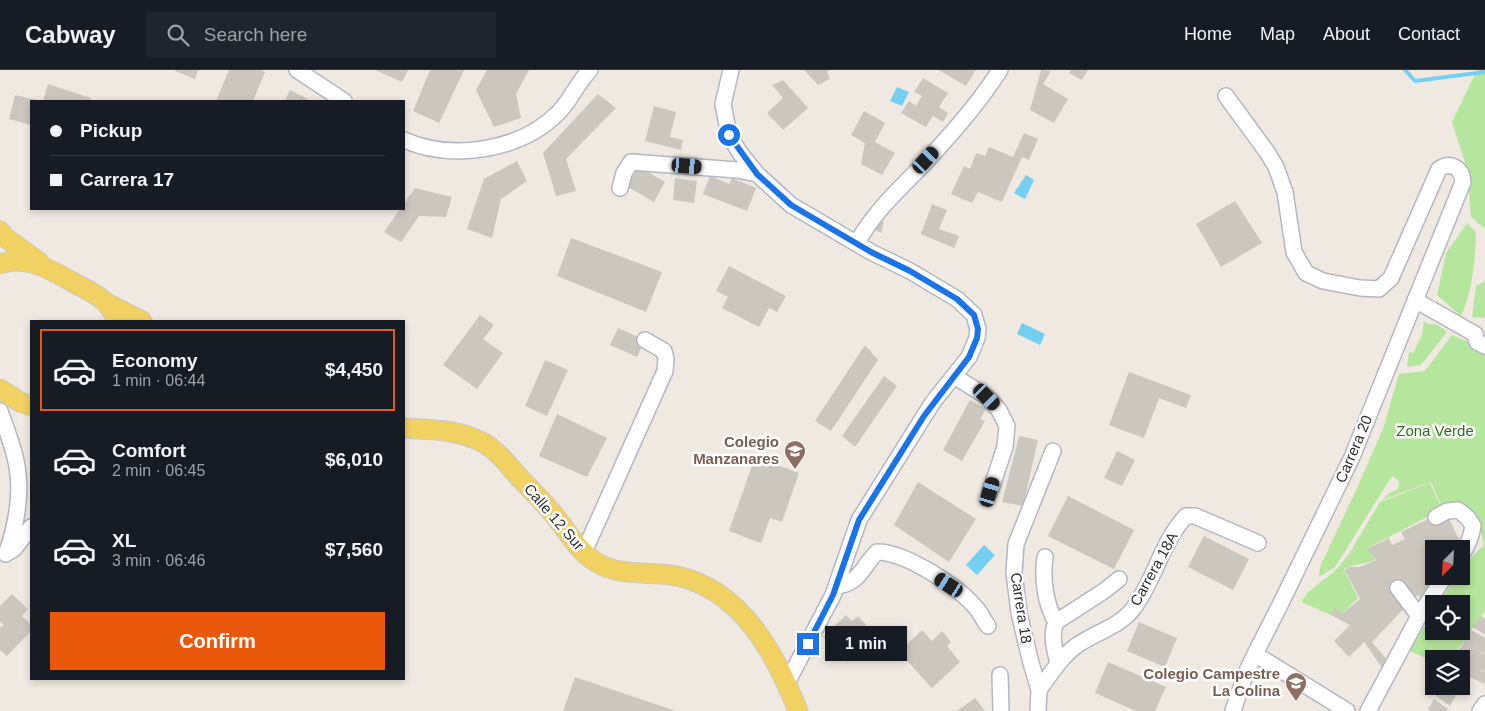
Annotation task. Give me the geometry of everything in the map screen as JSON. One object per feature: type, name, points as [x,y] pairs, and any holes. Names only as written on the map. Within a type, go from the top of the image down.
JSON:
[{"type":"main road","points":[[0,231],[25,253],[46,267],[140,320]]},
{"type":"main road","points":[[0,264],[20,261],[46,267]]},
{"type":"main road","points":[[107,303],[116,320]]},
{"type":"main road","points":[[0,389],[20,402],[30,406]]},
{"type":"main road","name":"Calle 12 Sur","points":[[405,428],[452,432],[474,438],[491,447],[557,519],[576,545],[596,562],[616,572],[677,576],[711,588],[740,612],[764,642],[787,683],[798,711]]},
{"type":"street","points":[[297,70],[342,100]]},
{"type":"street","points":[[405,140],[419,146],[451,150],[492,147],[515,140],[536,130],[558,114],[570,99],[582,77],[590,70]]},
{"type":"street","points":[[731,70],[723,104],[729,135],[757,174],[791,205],[957,299],[974,315],[978,329],[977,338],[969,357],[914,431],[859,520],[836,586],[787,683]]},
{"type":"street","points":[[856,243],[862,232],[897,190],[952,133],[1000,70]]},
{"type":"street","name":"Carrera 20","points":[[1226,96],[1276,167],[1285,192],[1294,252],[1306,273],[1323,281],[1360,288],[1379,289],[1391,278],[1439,169],[1443,166],[1452,165],[1459,169],[1462,176],[1462,182],[1352,457],[1245,675],[1233,711]]},
{"type":"street","points":[[620,188],[624,172],[627,165],[631,162],[737,170],[757,174]]},
{"type":"street","points":[[1415,300],[1482,337]]},
{"type":"street","points":[[584,552],[665,371],[666,359],[664,351],[645,340]]},
{"type":"street","points":[[954,376],[987,397],[999,410],[1007,426],[1004,447],[990,492]]},
{"type":"street","points":[[0,411],[15,456],[18,476],[14,531],[3,555]]},
{"type":"street","name":"Carrera 18","points":[[1038,711],[1039,690],[1018,613],[1014,572],[1016,544],[1053,451]]},
{"type":"street","points":[[1436,517],[1447,511],[1458,510],[1468,518],[1473,526],[1470,540]]},
{"type":"street","name":"Carrera 18A","points":[[1039,690],[1058,664],[1076,646],[1118,622],[1133,609],[1154,573],[1168,541],[1186,516],[1195,516],[1258,543]]},
{"type":"street","points":[[3,555],[14,549],[30,528]]},
{"type":"street","points":[[836,586],[848,584],[857,578],[866,562],[877,552],[886,552],[918,565],[949,585],[977,609],[988,626]]},
{"type":"street","points":[[1045,557],[1044,567],[1048,610],[1056,622]]},
{"type":"street","points":[[1058,664],[1052,630],[1056,622],[1104,591],[1118,579]]},
{"type":"street","points":[[1368,711],[1419,616],[1439,585]]},
{"type":"street","points":[[1398,588],[1419,616]]},
{"type":"street","points":[[1255,654],[1347,711]]},
{"type":"street","points":[[1000,675],[1001,711]]},
{"type":"street","points":[[1480,711],[1485,704]]},
{"type":"green space","points":[[1477,70],[1485,70],[1485,229],[1471,217],[1467,169],[1452,122]]},
{"type":"green space","points":[[1467,223],[1476,232],[1475,254],[1471,286],[1461,316],[1437,295],[1446,253]]},
{"type":"green space","points":[[1485,281],[1485,318],[1472,317],[1476,286]]},
{"type":"green space","points":[[1424,321],[1428,324],[1438,325],[1447,332],[1421,365],[1407,367],[1409,352],[1413,353],[1422,335]]},
{"type":"green space","name":"Zona Verde","points":[[1452,335],[1485,349],[1485,611],[1470,632],[1470,595],[1444,595],[1451,585],[1470,585],[1470,558],[1484,545],[1477,515],[1460,505],[1442,507],[1431,482],[1382,500],[1389,493],[1398,489],[1399,481],[1392,476],[1335,567],[1319,577],[1320,567],[1383,429],[1399,374],[1425,371]]},
{"type":"green space","points":[[1430,483],[1442,509],[1368,548],[1375,560],[1344,569],[1358,598],[1342,614],[1334,607],[1331,615],[1301,602],[1308,592],[1335,571],[1349,554],[1380,502]]},
{"type":"green space","name":"Zona Verde","points":[[1425,626],[1425,640],[1464,640],[1457,650],[1425,650],[1425,657],[1409,651]]},
{"type":"water","points":[[897,87],[909,92],[902,106],[890,101]]},
{"type":"water","points":[[1026,175],[1034,180],[1025,199],[1014,193]]},
{"type":"water","points":[[1022,323],[1045,334],[1040,345],[1017,334]]},
{"type":"water","points":[[984,545],[995,555],[977,575],[966,565]]},
{"type":"building","points":[[176,70],[198,70],[195,79]]},
{"type":"building","points":[[229,70],[261,70],[265,72],[253,100],[216,100]]},
{"type":"building","points":[[375,70],[408,70],[402,82]]},
{"type":"building","points":[[430,70],[464,70],[439,123],[413,111]]},
{"type":"building","points":[[487,70],[529,70],[516,94],[521,118],[494,127],[476,90]]},
{"type":"building","points":[[804,70],[829,70],[827,72],[830,79],[818,85]]},
{"type":"building","points":[[939,70],[976,70],[966,86]]},
{"type":"building","points":[[1041,70],[1051,71],[1043,84],[1068,99],[1054,123],[1030,110]]},
{"type":"building","points":[[1071,70],[1088,70],[1082,80],[1069,73]]},
{"type":"building","points":[[923,78],[948,93],[939,107],[948,113],[943,122],[933,116],[926,127],[901,113],[909,101],[916,106],[922,96],[914,92]]},
{"type":"building","points":[[783,80],[808,108],[783,130],[767,113],[783,98],[772,85]]},
{"type":"building","points":[[48,84],[91,98],[90,100],[43,100]]},
{"type":"building","points":[[290,90],[308,99],[307,100],[285,100]]},
{"type":"building","points":[[598,94],[616,108],[566,159],[576,191],[556,196],[543,153]]},
{"type":"building","points":[[15,95],[38,100],[30,100],[30,125],[9,119]]},
{"type":"building","points":[[654,106],[676,112],[670,137],[683,140],[681,150],[645,141]]},
{"type":"building","points":[[864,111],[885,123],[875,142],[895,153],[882,175],[861,164],[865,143],[851,135]]},
{"type":"building","points":[[1024,133],[1038,139],[1029,160],[1022,157],[1002,202],[978,192],[972,203],[951,194],[964,166],[970,169],[976,153],[985,156],[989,147],[1013,157]]},
{"type":"building","points":[[517,161],[527,181],[501,199],[492,238],[467,229],[484,179]]},
{"type":"building","points":[[638,166],[665,182],[654,202],[626,186]]},
{"type":"building","points":[[710,176],[729,184],[732,178],[756,188],[747,211],[703,194]]},
{"type":"building","points":[[675,178],[697,181],[694,203],[673,200]]},
{"type":"building","points":[[415,188],[452,197],[446,217],[419,216],[401,242],[384,232],[399,210],[405,210],[405,202]]},
{"type":"building","points":[[1235,201],[1262,243],[1221,267],[1196,224]]},
{"type":"building","points":[[932,204],[947,210],[939,229],[959,236],[954,248],[921,234]]},
{"type":"building","points":[[878,220],[884,222],[881,233],[874,229]]},
{"type":"building","points":[[571,238],[662,272],[646,312],[557,276]]},
{"type":"building","points":[[729,266],[786,296],[777,312],[769,308],[759,327],[722,308],[728,297],[716,291]]},
{"type":"building","points":[[480,315],[494,325],[483,339],[503,353],[477,389],[443,365]]},
{"type":"building","points":[[618,328],[645,340],[637,357],[610,345]]},
{"type":"building","points":[[865,345],[878,360],[831,431],[815,421]]},
{"type":"building","points":[[545,360],[568,370],[547,416],[525,406]]},
{"type":"building","points":[[1129,372],[1191,395],[1186,408],[1159,398],[1144,438],[1109,425]]},
{"type":"building","points":[[884,376],[897,386],[855,447],[842,436]]},
{"type":"building","points":[[970,400],[986,409],[980,419],[985,421],[962,461],[943,450]]},
{"type":"building","points":[[557,414],[607,438],[587,477],[539,456]]},
{"type":"building","points":[[1019,436],[1038,440],[1023,506],[1002,502]]},
{"type":"building","points":[[1117,451],[1135,460],[1122,486],[1104,478]]},
{"type":"building","points":[[755,457],[799,473],[782,522],[770,518],[761,543],[729,531]]},
{"type":"building","points":[[918,482],[976,519],[949,562],[894,525]]},
{"type":"building","points":[[1068,496],[1134,530],[1114,569],[1048,536]]},
{"type":"building","points":[[1444,509],[1460,540],[1425,540],[1425,585],[1430,585],[1423,600],[1418,595],[1416,596],[1372,642],[1388,661],[1383,669],[1364,642],[1349,657],[1334,641],[1350,625],[1331,615],[1334,607],[1342,614],[1360,599],[1345,570],[1348,567],[1360,567],[1376,560],[1367,549],[1389,538],[1392,545],[1405,539],[1401,532]]},
{"type":"building","points":[[1204,536],[1249,559],[1233,590],[1188,567]]},
{"type":"building","points":[[12,594],[28,609],[22,616],[30,624],[30,632],[7,656],[0,650],[0,628],[4,625],[0,621],[0,606]]},
{"type":"building","points":[[846,615],[852,621],[858,616],[868,627],[862,632],[870,641],[847,662],[823,637]]},
{"type":"building","points":[[1481,616],[1485,619],[1485,635],[1473,627]]},
{"type":"building","points":[[1139,622],[1177,638],[1165,667],[1127,651]]},
{"type":"building","points":[[922,630],[932,641],[942,631],[951,642],[947,646],[960,662],[932,688],[899,652]]},
{"type":"building","points":[[1471,630],[1485,638],[1485,654],[1476,650],[1485,655],[1485,671],[1480,669],[1485,672],[1485,684],[1470,677],[1470,650],[1459,650],[1465,640],[1470,640]]},
{"type":"building","points":[[1108,662],[1166,687],[1155,711],[1136,711],[1095,693]]},
{"type":"building","points":[[575,677],[676,711],[563,711]]},
{"type":"building","points":[[1454,695],[1456,696],[1450,706],[1436,696]]},
{"type":"building","points":[[975,698],[985,711],[957,711]]},
{"type":"building","points":[[1434,699],[1448,709],[1447,711],[1431,711],[1428,709]]},
{"type":"waterway","points":[[1405,70],[1415,81],[1485,72]]},
{"type":"place","name":"Colegio Manzanares","points":[[795,470]]},
{"type":"place","name":"Colegio Campestre La Colina","points":[[1296,702]]},
{"type":"route","points":[[729,135],[757,174],[791,205],[957,299],[974,315],[978,329],[977,338],[969,357],[924,416],[859,520],[833,595],[808,644]]}]
